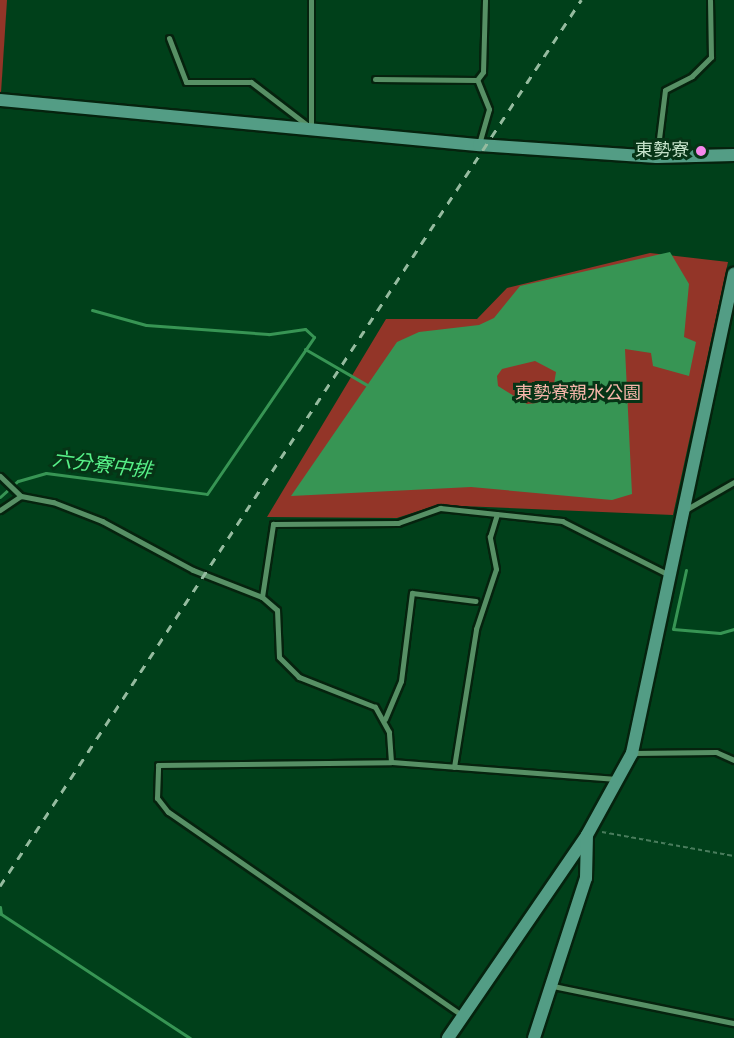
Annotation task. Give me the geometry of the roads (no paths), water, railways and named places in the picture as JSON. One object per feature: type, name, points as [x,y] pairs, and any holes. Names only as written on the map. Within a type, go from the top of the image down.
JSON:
[{"type":"street","points":[[0,100],[479,145],[657,157],[734,155]]},
{"type":"street","points":[[448,1038],[586,835],[619,780],[632,753],[734,274]]},
{"type":"street","points":[[534,1038],[553,986],[586,878],[586,835]]},
{"type":"lane","points":[[311,0],[311,128]]},
{"type":"lane","points":[[477,80],[483,72],[485,0]]},
{"type":"lane","points":[[657,157],[665,90],[692,76],[711,57],[710,0]]},
{"type":"lane","points":[[169,38],[186,82],[251,82],[311,128]]},
{"type":"lane","points":[[375,79],[477,80]]},
{"type":"lane","points":[[477,80],[489,109],[479,145]]},
{"type":"lane","points":[[0,476],[20,494],[53,502],[102,520],[193,570],[262,597],[277,610],[283,664],[299,677],[375,707],[385,719]]},
{"type":"lane","points":[[682,511],[734,482]]},
{"type":"lane","points":[[0,510],[20,494]]},
{"type":"lane","points":[[262,597],[273,524],[398,523],[433,508],[562,521],[591,538],[669,575]]},
{"type":"lane","points":[[454,767],[476,629],[496,569],[490,537],[497,514]]},
{"type":"lane","points":[[391,762],[385,719],[401,681],[412,593],[476,601]]},
{"type":"lane","points":[[632,753],[716,752],[734,760]]},
{"type":"lane","points":[[463,1016],[168,812],[157,798],[158,765],[391,762],[619,780]]},
{"type":"lane","points":[[553,986],[734,1023]]},
{"type":"waterway","name":"六分寮中排","points":[[0,497],[18,481],[46,473],[207,494],[314,337],[305,329],[268,334],[146,325],[92,310]]},
{"type":"waterway","points":[[305,349],[367,385]]},
{"type":"waterway","points":[[686,570],[673,629],[720,633],[734,629]]},
{"type":"waterway","points":[[0,907],[1,914],[190,1038]]},
{"type":"railway","points":[[0,886],[581,0]]},
{"type":"place","name":"東勢寮","points":[[701,151]]},
{"type":"park label","name":"東勢寮親水公園","points":[[578,394]]}]
